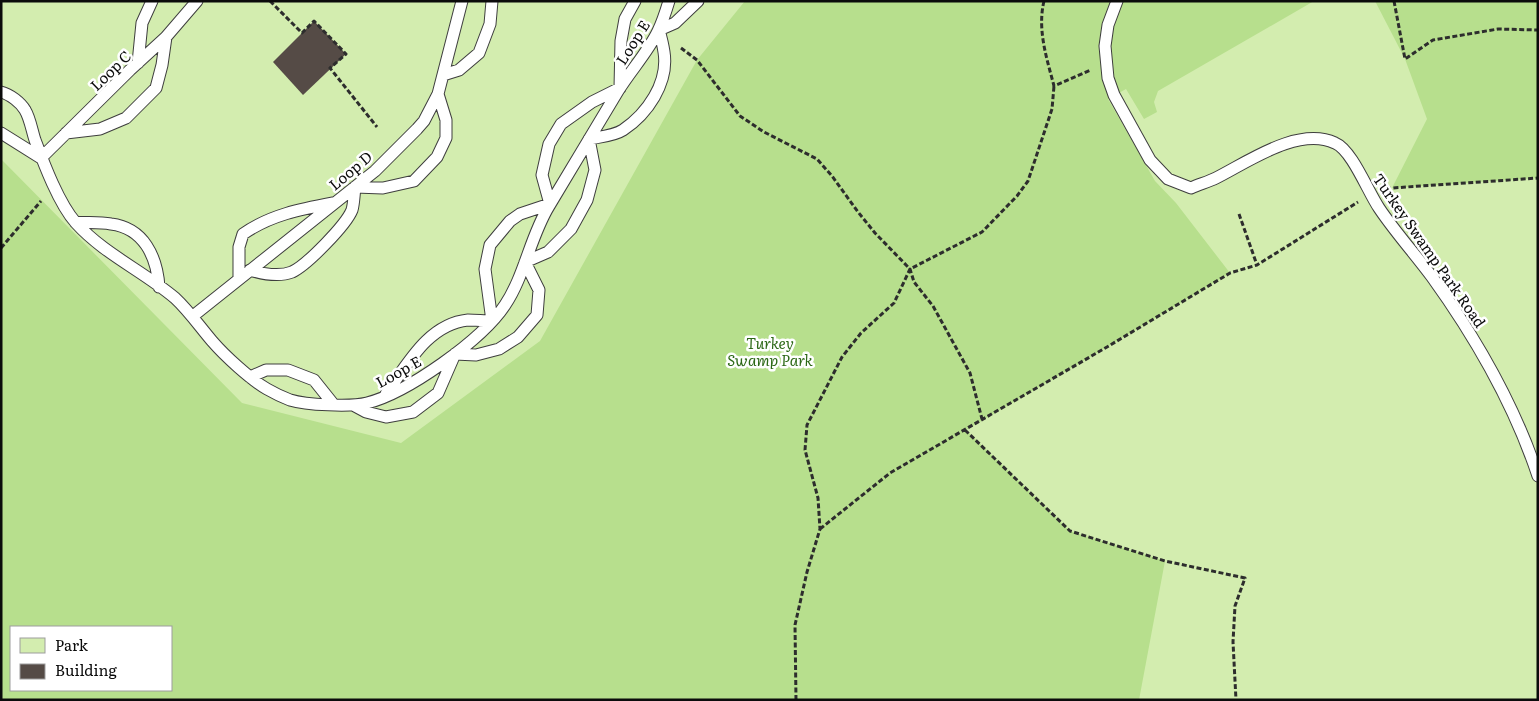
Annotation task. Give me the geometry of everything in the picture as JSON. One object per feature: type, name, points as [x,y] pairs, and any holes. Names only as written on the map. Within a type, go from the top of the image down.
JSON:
[{"type":"lane","points":[[138,63],[142,22],[152,1]]},
{"type":"lane","name":"Loop C","points":[[41,158],[166,37],[197,1]]},
{"type":"lane","name":"Loop D","points":[[193,316],[375,171],[415,131],[424,120],[438,94],[462,1]]},
{"type":"lane","points":[[443,75],[460,70],[478,53],[490,24],[492,1]]},
{"type":"lane","points":[[385,396],[417,350],[432,336],[452,324],[468,320],[492,321],[485,269],[490,245],[510,221],[520,214],[550,204],[542,175],[549,144],[561,124],[592,102],[620,88],[621,41],[625,19],[634,1]]},
{"type":"lane","name":"Loop E","points":[[1,92],[8,94],[26,111],[41,158],[62,203],[75,222],[98,243],[174,298],[193,316],[213,343],[250,377],[265,388],[289,400],[334,405],[364,404],[385,396],[420,378],[455,354],[492,321],[504,305],[519,278],[535,235],[550,204],[620,88],[659,30],[669,1]]},
{"type":"lane","points":[[351,404],[366,412],[386,417],[413,412],[438,392],[455,354],[476,355],[500,349],[518,337],[537,315],[538,290],[525,262],[548,252],[571,229],[587,200],[595,170],[589,139],[622,131],[647,108],[661,86],[665,53],[659,30],[675,23],[698,1]]},
{"type":"lane","name":"Turkey Swamp Park Road","points":[[1117,1],[1108,25],[1105,46],[1106,64],[1111,86],[1150,160],[1168,179],[1191,188],[1286,144],[1317,139],[1336,143],[1351,157],[1379,208],[1432,277],[1471,335],[1507,399],[1528,447],[1538,476]]},
{"type":"lane","points":[[66,133],[100,129],[126,118],[156,88],[166,37]]},
{"type":"lane","points":[[250,270],[267,275],[292,272],[316,253],[342,225],[352,210],[355,187],[383,188],[414,181],[438,157],[446,138],[446,120],[438,94]]},
{"type":"lane","points":[[1,134],[41,158]]},
{"type":"lane","points":[[240,279],[239,247],[243,234],[258,223],[292,211],[335,203]]},
{"type":"lane","points":[[75,222],[112,224],[132,230],[150,250],[158,271],[159,287]]},
{"type":"lane","points":[[250,377],[266,370],[288,370],[314,380],[334,405]]},
{"type":"path","points":[[270,1],[302,33],[314,21],[346,54],[330,68],[377,126]]},
{"type":"path","points":[[796,700],[795,625],[807,572],[820,530],[818,498],[805,450],[807,425],[842,357],[860,334],[894,303],[910,269],[982,232],[1017,196],[1028,181],[1052,109],[1054,86],[1042,35],[1041,12],[1044,1]]},
{"type":"path","points":[[1394,1],[1405,59],[1434,40],[1498,29],[1538,30]]},
{"type":"path","points":[[659,30],[697,60],[740,116],[764,132],[818,159],[875,233],[910,269],[914,282],[933,306],[970,373],[982,420]]},
{"type":"path","points":[[1054,86],[1106,64]]},
{"type":"path","points":[[820,530],[890,473],[1108,347],[1230,273],[1257,265],[1371,195],[1392,188],[1538,178]]},
{"type":"path","points":[[1,248],[54,185]]},
{"type":"path","points":[[1239,214],[1257,265]]},
{"type":"path","points":[[965,430],[1070,531],[1165,561],[1245,578],[1235,606],[1233,642],[1236,700]]},
{"type":"green space","name":"Turkey Swamp Park","points":[[1,1],[1538,1],[1538,700],[1,700]]},
{"type":"green space","points":[[745,1],[1314,1],[1158,91],[1154,102],[1157,112],[1144,119],[1126,89],[1108,99],[1155,181],[1176,203],[1230,273],[966,430],[1070,531],[1165,561],[1139,700],[1,700],[1,159],[242,403],[401,443],[540,341],[697,60]]},
{"type":"green space","points":[[1375,1],[1538,1],[1538,178],[1392,188],[1427,119],[1405,59]]},
{"type":"building","points":[[314,21],[346,54],[303,95],[273,62]]}]
